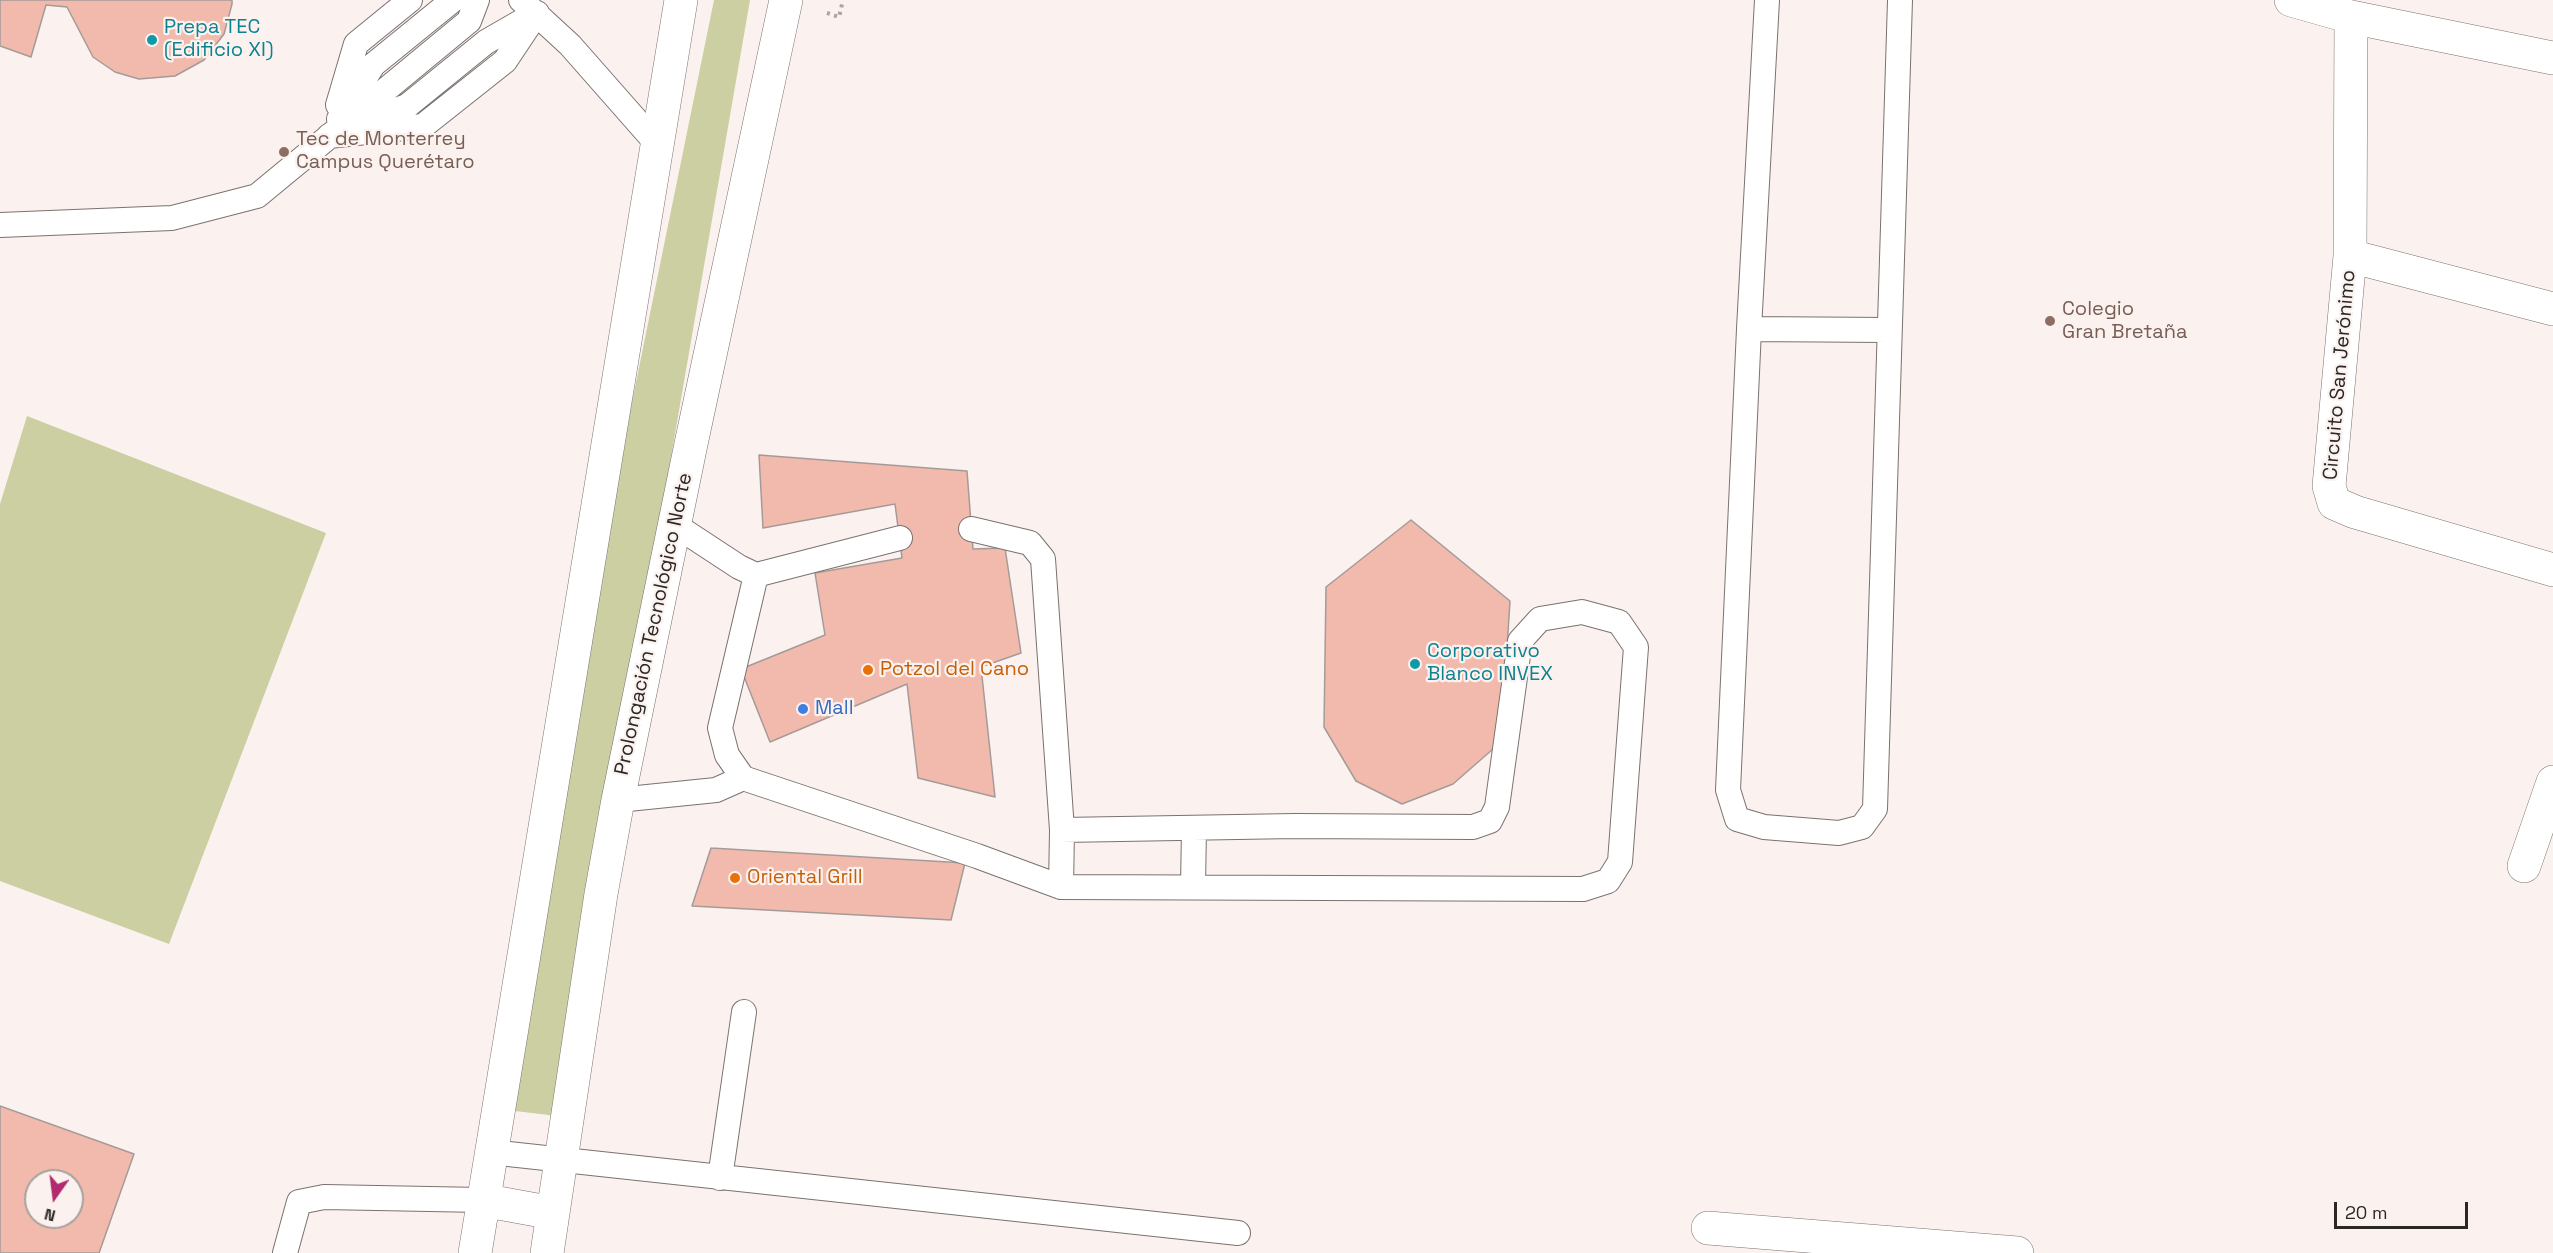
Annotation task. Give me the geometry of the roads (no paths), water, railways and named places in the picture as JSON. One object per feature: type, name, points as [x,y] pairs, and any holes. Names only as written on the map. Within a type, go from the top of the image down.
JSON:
[{"type":"main road","points":[[475,1253],[681,0]]},
{"type":"main road","name":"Prolongación Tecnológico Norte","points":[[547,1253],[601,894],[618,800],[786,0]]},
{"type":"main road","points":[[2291,0],[2351,17],[2553,58]]},
{"type":"main road","name":"Circuito San Jerónimo","points":[[2351,17],[2350,255],[2329,486],[2334,503],[2355,512],[2553,570]]},
{"type":"main road","points":[[2350,255],[2553,309]]},
{"type":"main road","points":[[2524,866],[2553,782]]},
{"type":"main road","points":[[482,1200],[553,1213]]},
{"type":"main road","points":[[1708,1228],[2017,1253]]},
{"type":"lane","points":[[329,136],[356,44],[410,0]]},
{"type":"lane","points":[[329,136],[373,65],[453,0]]},
{"type":"lane","points":[[0,225],[172,218],[257,196],[470,21],[477,0]]},
{"type":"lane","points":[[1767,0],[1728,790],[1737,819],[1764,827],[1839,833],[1862,827],[1875,809],[1888,330],[1900,0]]},
{"type":"lane","points":[[329,136],[423,126],[504,61],[529,7],[570,45],[658,146]]},
{"type":"lane","points":[[1749,329],[1888,330]]},
{"type":"lane","points":[[675,525],[739,567],[756,575],[900,537]]},
{"type":"lane","points":[[971,529],[1030,543],[1043,559],[1062,830],[1061,887]]},
{"type":"lane","points":[[756,575],[720,728],[727,755],[743,778],[977,856],[1061,887],[1583,889],[1608,881],[1620,862],[1636,647],[1619,622],[1582,612],[1540,619],[1520,641],[1497,807],[1490,821],[1473,827],[1062,830]]},
{"type":"lane","points":[[618,800],[716,790],[743,778]]},
{"type":"lane","points":[[1193,888],[1194,828]]},
{"type":"lane","points":[[720,1178],[744,1012]]},
{"type":"lane","points":[[490,1152],[1238,1233]]},
{"type":"lane","points":[[285,1253],[299,1202],[324,1197],[482,1200]]},
{"type":"place","name":"Prepa TEC (Edificio XI)","points":[[152,40]]},
{"type":"place","name":"Tec de Monterrey Campus Querétaro","points":[[284,152]]},
{"type":"place","name":"Colegio Gran Bretaña","points":[[2050,321]]},
{"type":"place","name":"Corporativo Blanco INVEX","points":[[1415,664]]},
{"type":"place","name":"Potzol del Cano","points":[[868,670]]},
{"type":"place","name":"Mall","points":[[803,709]]},
{"type":"place","name":"Oriental Grill","points":[[735,878]]}]
